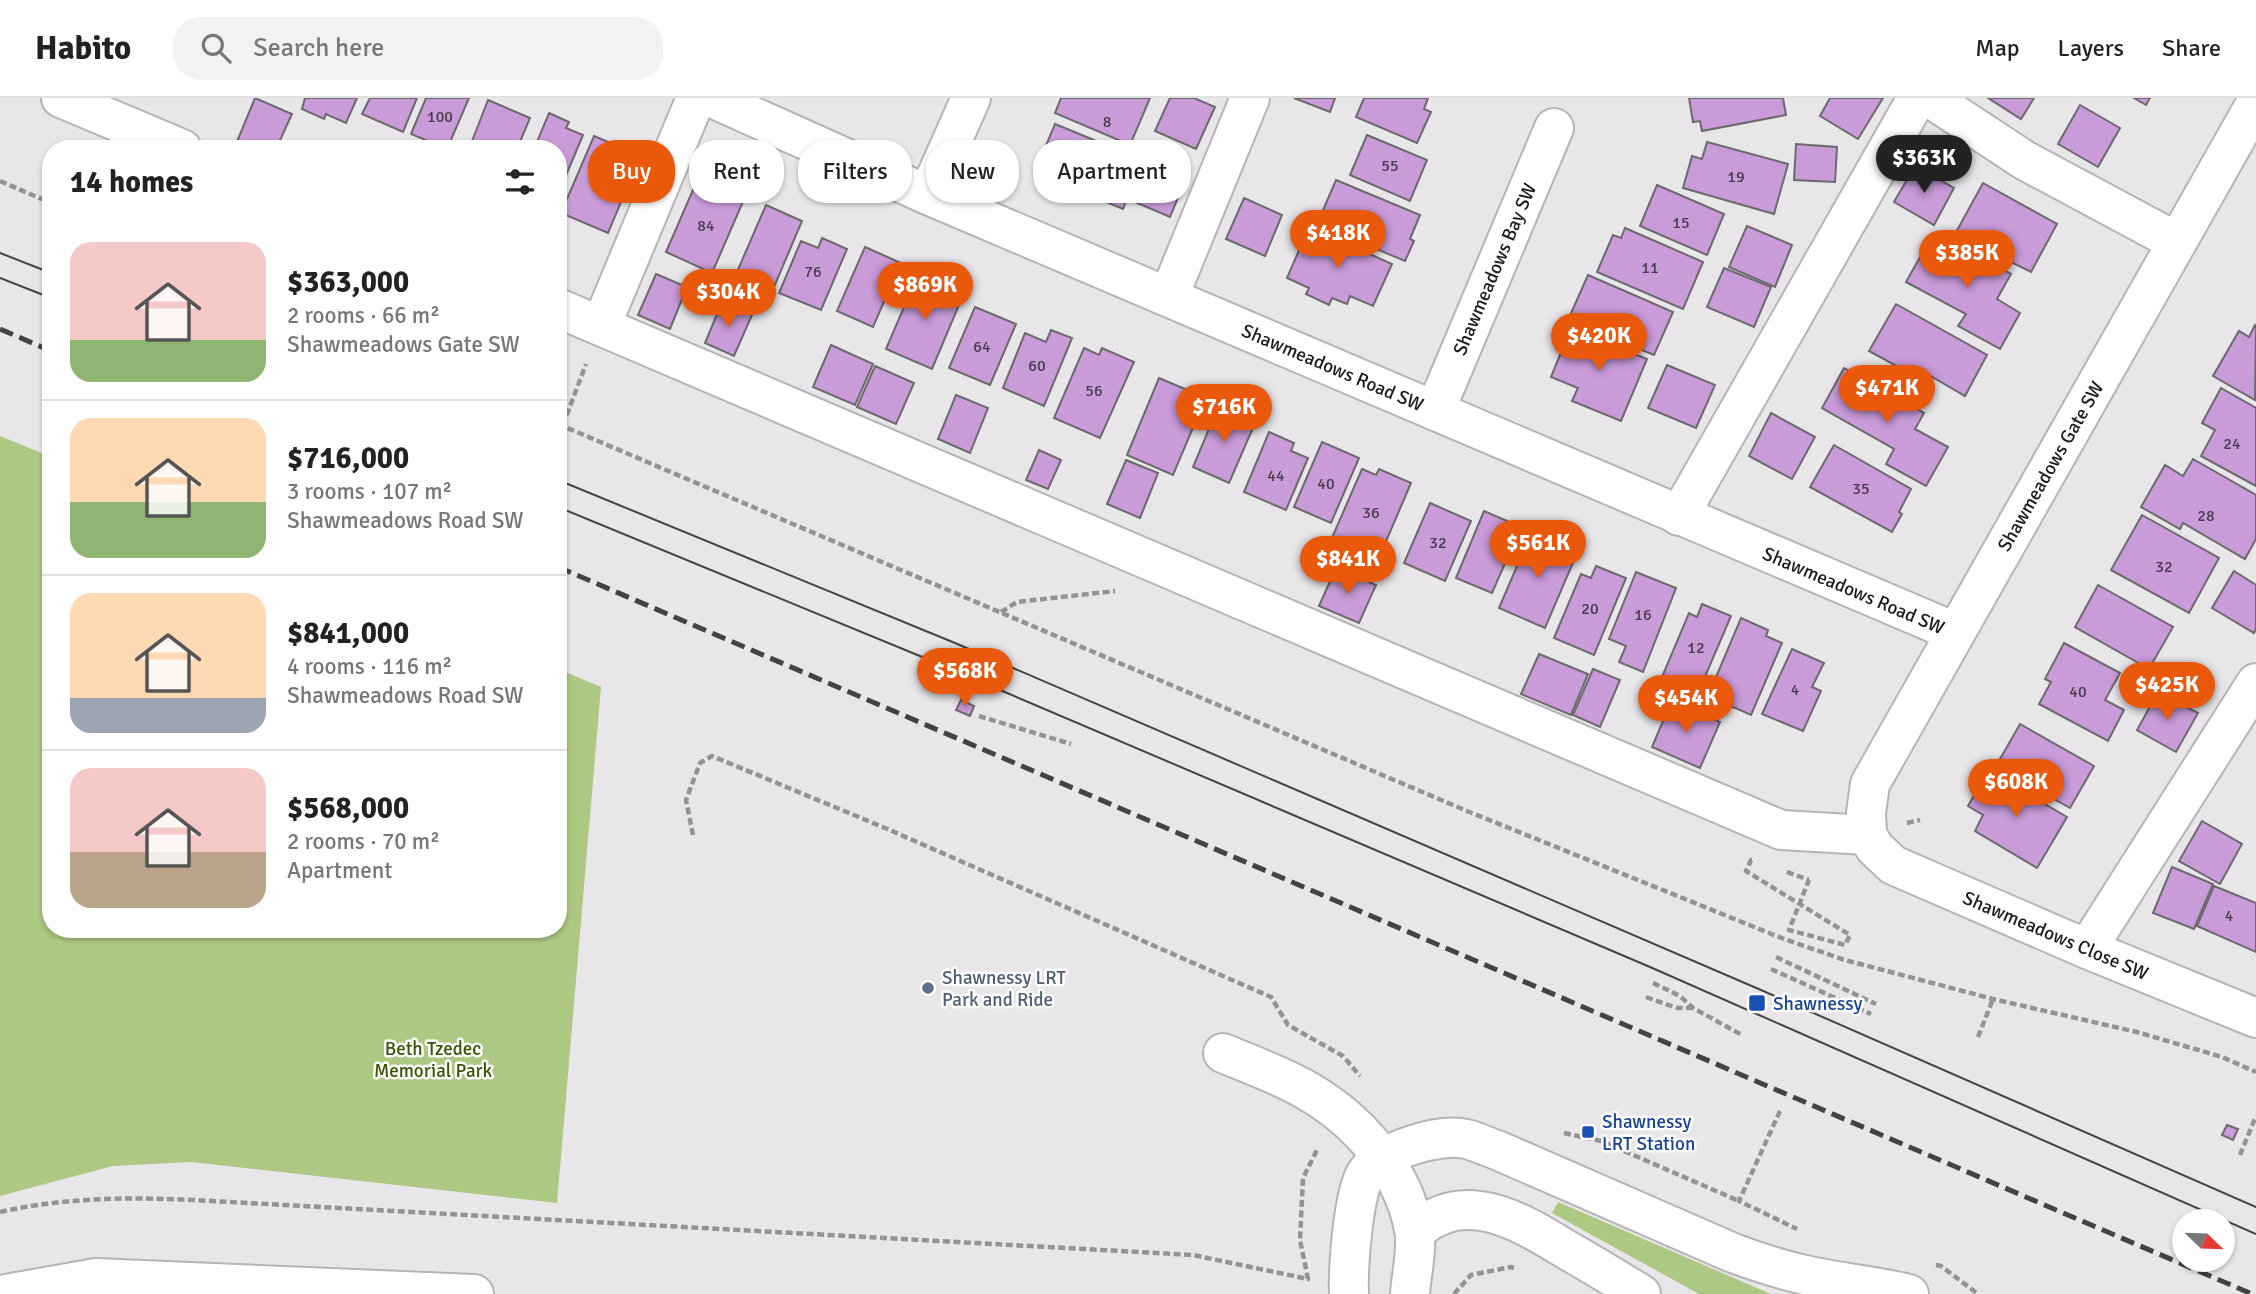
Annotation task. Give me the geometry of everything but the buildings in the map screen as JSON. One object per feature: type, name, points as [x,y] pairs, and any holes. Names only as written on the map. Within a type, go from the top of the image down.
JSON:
[{"type":"street","points":[[61,98],[161,140]]},
{"type":"street","points":[[601,326],[696,98]]},
{"type":"street","name":"Shawmeadows Road SW","points":[[712,98],[926,194]]},
{"type":"street","points":[[952,140],[971,98]]},
{"type":"street","points":[[1169,296],[1250,98]]},
{"type":"street","points":[[1679,516],[1917,98]]},
{"type":"street","points":[[1930,98],[2024,160],[2177,242]]},
{"type":"street","name":"Shawmeadows Gate SW","points":[[1867,835],[1866,813],[1870,784],[2256,103]]},
{"type":"street","name":"Shawmeadows Bay SW","points":[[1435,411],[1554,128]]},
{"type":"street","name":"Shawmeadows Road SW","points":[[947,203],[1955,632]]},
{"type":"street","points":[[567,312],[1781,830],[1867,835]]},
{"type":"street","points":[[2087,949],[2256,683]]},
{"type":"street","name":"Shawmeadows Close SW","points":[[1867,835],[1875,848],[1894,865],[2087,949],[2256,1018]]},
{"type":"street","points":[[1223,1053],[1286,1080],[1322,1100],[1354,1127],[1383,1157],[1402,1193],[1415,1232],[1410,1294]]},
{"type":"street","points":[[1349,1294],[1352,1241],[1361,1184],[1366,1173],[1383,1157],[1428,1142],[1453,1138],[1467,1139],[1745,1257],[1802,1275],[1878,1286],[1909,1294]]},
{"type":"street","points":[[1415,1232],[1426,1222],[1442,1214],[1487,1211],[1528,1226],[1641,1294]]},
{"type":"street","points":[[6,1294],[96,1278],[474,1294]]},
{"type":"path","points":[[0,181],[42,199]]},
{"type":"path","points":[[567,408],[601,326]]},
{"type":"path","points":[[567,428],[1467,811],[1784,939],[1845,960],[1993,999],[2137,1032],[2222,1057],[2256,1072]]},
{"type":"path","points":[[1001,612],[1017,602],[1118,590],[1140,557]]},
{"type":"path","points":[[979,716],[1071,744]]},
{"type":"path","points":[[693,835],[686,800],[700,763],[712,756],[886,828],[1271,997],[1288,1025],[1343,1056],[1366,1083]]},
{"type":"path","points":[[1762,864],[1751,860],[1746,871],[1800,905],[1850,935],[1845,945],[1789,930],[1800,905],[1809,880],[1786,872]]},
{"type":"path","points":[[1776,957],[1875,1004]]},
{"type":"path","points":[[1771,969],[1871,1014]]},
{"type":"path","points":[[1653,983],[1742,1035]]},
{"type":"path","points":[[1646,997],[1676,1008],[1693,1008]]},
{"type":"path","points":[[1978,1037],[1993,999]]},
{"type":"path","points":[[1739,1201],[1780,1111]]},
{"type":"path","points":[[2240,1155],[2256,1116]]},
{"type":"path","points":[[1562,1133],[1601,1141],[1739,1201],[1809,1235]]},
{"type":"path","points":[[0,1212],[78,1199],[136,1197],[212,1200],[1193,1255],[1308,1279],[1300,1240],[1303,1178],[1319,1147]]},
{"type":"path","points":[[1454,1294],[1471,1275],[1511,1267],[1522,1272]]},
{"type":"green space","name":"Beth Tzedec Memorial Park","points":[[0,436],[42,453],[42,938],[567,938],[567,673],[601,687],[557,1203],[191,1162],[113,1166],[0,1196]]},
{"type":"green space","points":[[1558,1202],[1771,1294],[1699,1294],[1552,1213]]},
{"type":"tram line","points":[[0,253],[42,269]]},
{"type":"tram line","points":[[0,278],[42,294]]},
{"type":"tram line","points":[[567,484],[955,643],[1761,990],[2256,1207]]},
{"type":"tram line","points":[[567,511],[932,661],[1650,967],[2256,1234]]},
{"type":"railway","points":[[0,329],[42,347]]},
{"type":"railway","points":[[567,571],[2252,1294]]},
{"type":"place","name":"Shawnessy LRT Park and Ride","points":[[928,988]]},
{"type":"place","name":"Shawnessy","points":[[1757,1003]]},
{"type":"place","name":"Shawnessy LRT Station","points":[[1588,1132]]}]
